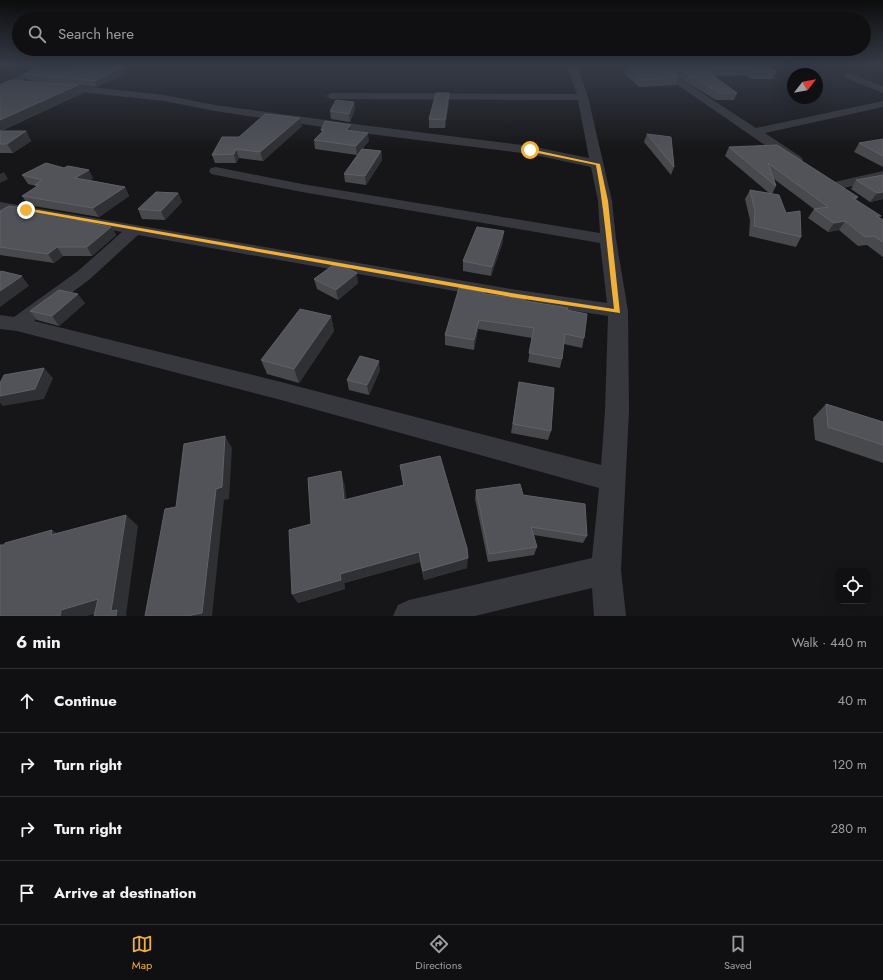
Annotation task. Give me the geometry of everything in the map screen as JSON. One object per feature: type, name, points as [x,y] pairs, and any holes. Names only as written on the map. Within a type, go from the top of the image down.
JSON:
[{"type":"street","points":[[122,94],[164,98],[208,107],[362,129],[530,150],[598,164]]},
{"type":"street","points":[[582,94],[605,201],[608,239],[618,311],[617,411],[606,570],[610,616]]},
{"type":"street","points":[[698,94],[804,166]]},
{"type":"street","points":[[330,96],[583,97]]},
{"type":"street","points":[[754,132],[883,104]]},
{"type":"street","points":[[216,171],[302,188],[608,239]]},
{"type":"street","points":[[835,186],[883,175]]},
{"type":"street","points":[[823,178],[847,195]]},
{"type":"street","points":[[0,206],[511,295],[618,311]]},
{"type":"street","points":[[8,323],[84,275],[134,230]]},
{"type":"street","points":[[8,323],[281,391],[612,480]]},
{"type":"street","points":[[409,616],[606,570]]},
{"type":"building","points":[[0,94],[59,94],[0,120]]},
{"type":"building","points":[[436,94],[449,94],[445,120],[429,119]]},
{"type":"building","points":[[336,100],[354,102],[349,114],[330,111]]},
{"type":"building","points":[[265,114],[300,118],[260,152],[236,149],[234,154],[212,155],[222,137],[239,137]]},
{"type":"building","points":[[325,121],[351,125],[346,130],[368,133],[356,146],[314,140],[324,130],[321,130]]},
{"type":"building","points":[[0,131],[26,131],[7,144],[0,144]]},
{"type":"building","points":[[647,134],[671,137],[674,167]]},
{"type":"building","points":[[883,139],[883,156],[859,143]]},
{"type":"building","points":[[777,145],[858,197],[853,198],[881,216],[877,216],[883,220],[883,242],[874,236],[865,237],[845,221],[834,223],[814,209],[828,207],[768,163],[776,186],[729,147]]},
{"type":"building","points":[[362,149],[381,151],[365,176],[344,174]]},
{"type":"building","points":[[46,163],[64,168],[68,166],[89,170],[75,178],[125,187],[93,208],[22,196],[39,185],[35,185],[42,180],[22,175]]},
{"type":"building","points":[[883,175],[883,192],[877,193],[856,180]]},
{"type":"building","points":[[750,190],[779,195],[786,213],[800,211],[801,237],[754,226],[755,211]]},
{"type":"building","points":[[156,192],[178,193],[161,211],[138,209]]},
{"type":"building","points":[[9,206],[80,218],[77,220],[111,227],[87,247],[57,247],[48,254],[0,247],[0,213],[2,212],[0,211]]},
{"type":"building","points":[[477,227],[504,231],[492,267],[463,261]]},
{"type":"building","points":[[336,263],[357,273],[336,290],[314,279]]},
{"type":"building","points":[[1,271],[22,276],[0,291]]},
{"type":"building","points":[[459,288],[484,292],[484,294],[525,299],[525,301],[568,308],[567,310],[587,314],[584,338],[565,334],[562,359],[529,353],[534,328],[479,320],[474,340],[445,335]]},
{"type":"building","points":[[59,290],[78,294],[52,316],[30,311]]},
{"type":"building","points":[[300,309],[331,316],[294,369],[261,360]]},
{"type":"building","points":[[360,356],[379,361],[367,385],[347,380]]},
{"type":"building","points":[[44,368],[35,389],[0,396],[0,383],[4,375]]},
{"type":"building","points":[[519,382],[554,388],[551,431],[513,424]]},
{"type":"building","points":[[826,404],[883,422],[883,445],[828,427]]},
{"type":"building","points":[[225,436],[222,487],[216,489],[202,613],[187,616],[145,616],[165,509],[176,507],[184,444]]},
{"type":"building","points":[[440,456],[467,548],[468,558],[423,571],[419,552],[340,574],[341,580],[292,594],[289,530],[311,524],[308,478],[341,471],[344,500],[404,485],[400,465]]},
{"type":"building","points":[[520,484],[523,495],[585,504],[587,536],[531,527],[537,547],[489,554],[476,490]]},
{"type":"building","points":[[126,515],[111,611],[117,610],[116,616],[94,616],[98,599],[61,610],[60,616],[0,616],[0,545],[52,530],[51,535]]},
{"type":"route","points":[[26,210],[511,295],[618,311],[608,239],[605,201],[598,164],[530,150]]}]
